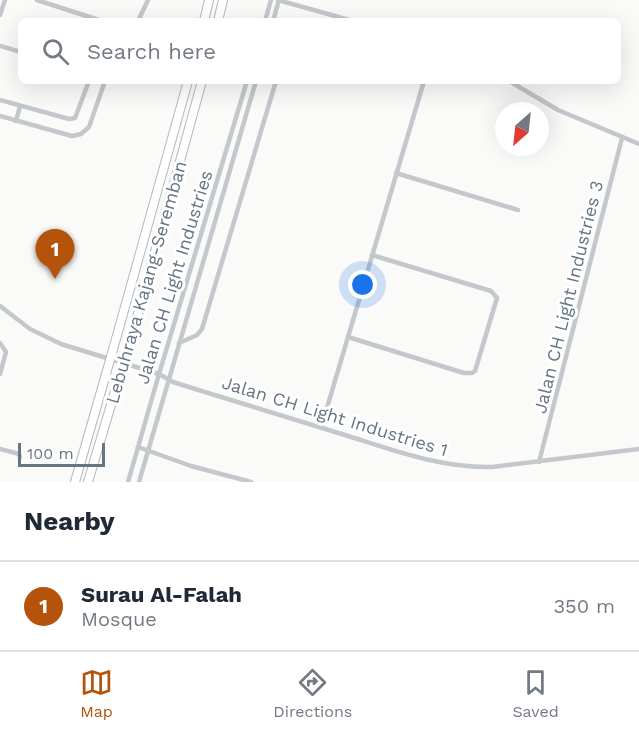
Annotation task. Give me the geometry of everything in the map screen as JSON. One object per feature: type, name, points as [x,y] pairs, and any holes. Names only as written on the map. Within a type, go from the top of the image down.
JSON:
[{"type":"highway","points":[[205,18],[209,0]]},
{"type":"highway","points":[[219,18],[223,0]]},
{"type":"highway","name":"Lebuhraya Kajang-Seremban","points":[[75,482],[187,84]]},
{"type":"highway","name":"Lebuhraya Kajang-Seremban","points":[[88,482],[130,343],[201,84]]},
{"type":"street","points":[[0,15],[5,0]]},
{"type":"street","points":[[37,0],[93,18]]},
{"type":"street","points":[[139,18],[148,0]]},
{"type":"street","points":[[266,18],[271,0]]},
{"type":"street","points":[[274,18],[279,0],[342,18]]},
{"type":"street","points":[[0,46],[18,51]]},
{"type":"street","points":[[0,100],[69,119],[75,118],[88,84]]},
{"type":"street","points":[[0,116],[72,136],[81,134],[89,126],[104,84]]},
{"type":"street","name":"Jalan CH Light Industries","points":[[129,482],[246,84]]},
{"type":"street","name":"Jalan CH Light Industries","points":[[139,482],[255,84]]},
{"type":"street","name":"Jalan CH Light Industries","points":[[178,342],[197,335],[202,329],[275,84]]},
{"type":"street","points":[[321,428],[423,84]]},
{"type":"street","points":[[514,84],[558,110],[639,144]]},
{"type":"street","points":[[16,121],[20,106]]},
{"type":"street","name":"Jalan CH Light Industries 3","points":[[539,462],[622,138]]},
{"type":"street","points":[[396,173],[518,210]]},
{"type":"street","points":[[348,337],[465,373],[472,373],[475,371],[497,298],[491,291],[372,255]]},
{"type":"street","name":"Jalan CH Light Industries 1","points":[[0,306],[30,329],[54,341],[430,461],[455,466],[492,467],[639,449]]},
{"type":"street","points":[[0,344],[6,352],[0,374]]},
{"type":"street","points":[[138,447],[229,479],[251,482]]},
{"type":"street","points":[[0,449],[19,454],[21,457]]},
{"type":"place","name":"Surau Al-Falah","points":[[55,279]]}]
